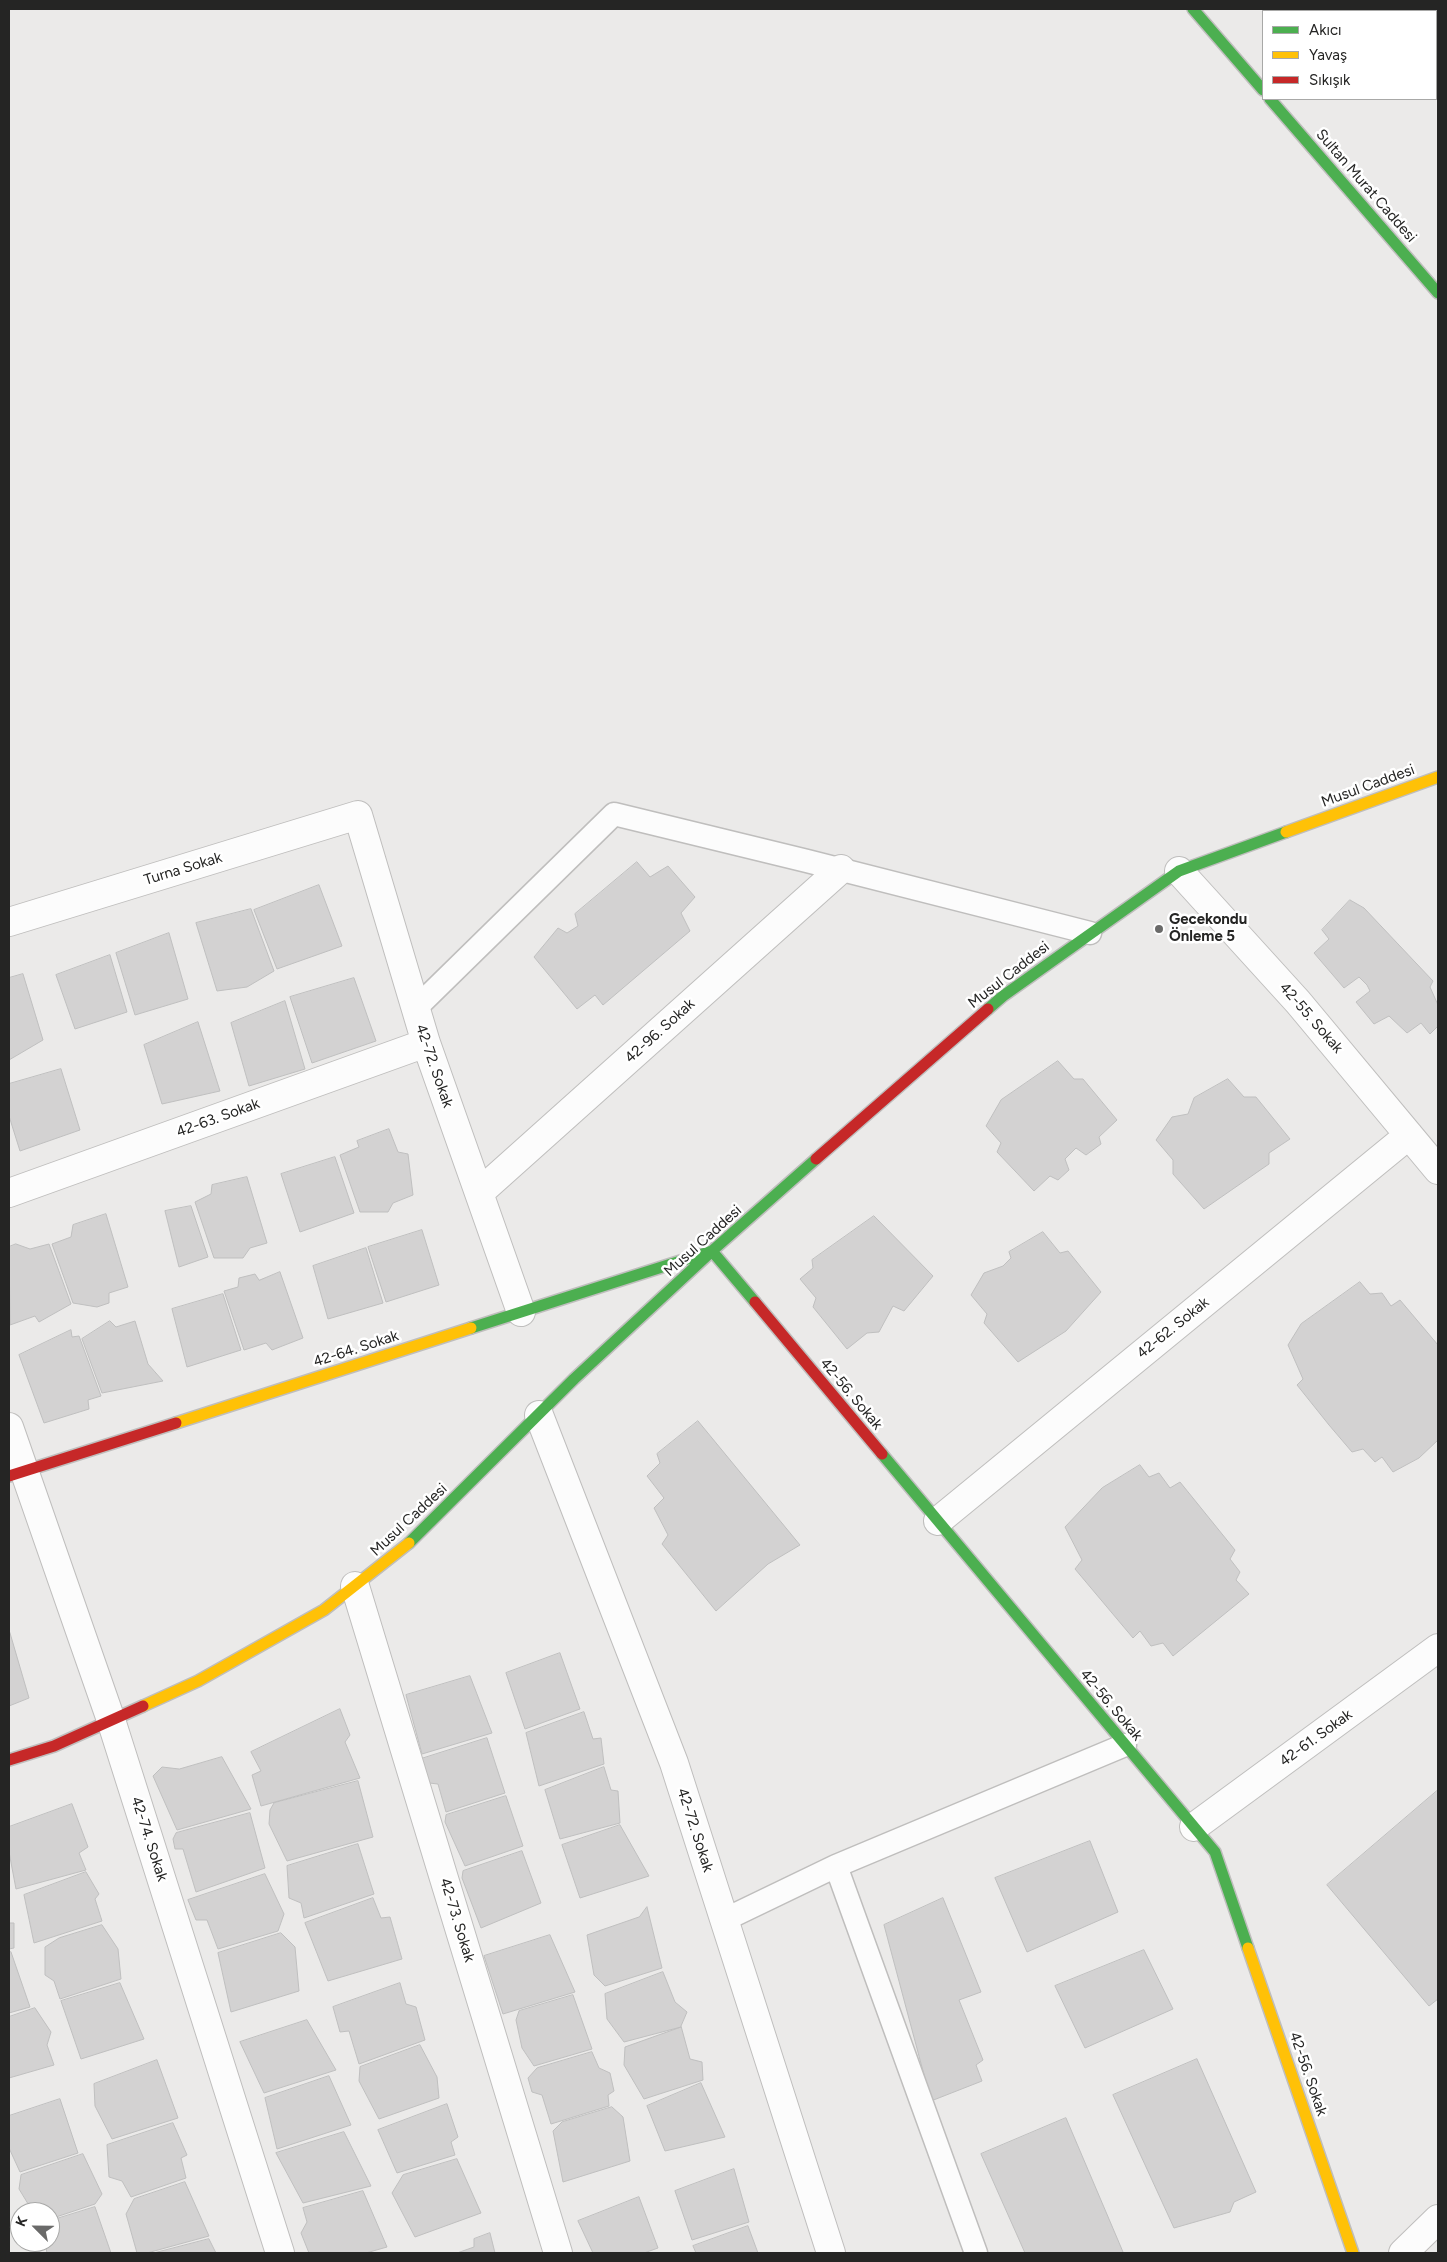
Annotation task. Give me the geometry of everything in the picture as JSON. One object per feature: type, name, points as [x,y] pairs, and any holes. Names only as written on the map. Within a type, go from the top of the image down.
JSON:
[{"type":"street","points":[[1193,9],[1262,89]]},
{"type":"street","name":"Sultan Murat Caddesi","points":[[1271,100],[1438,294]]},
{"type":"street","name":"Musul Caddesi","points":[[9,1760],[54,1746],[198,1681],[324,1610],[401,1551],[574,1379],[712,1251],[1003,996],[1179,871],[1438,777]]},
{"type":"street","name":"Turna Sokak","points":[[9,922],[358,816]]},
{"type":"street","name":"42-72. Sokak","points":[[358,816],[415,1010],[521,1312]]},
{"type":"street","name":"42-96. Sokak","points":[[479,1193],[841,869]]},
{"type":"street","name":"42-55. Sokak","points":[[1179,871],[1298,1002],[1438,1170]]},
{"type":"street","name":"42-63. Sokak","points":[[9,1193],[426,1043]]},
{"type":"street","name":"42-62. Sokak","points":[[938,1521],[1409,1135]]},
{"type":"street","name":"42-64. Sokak","points":[[16,1474],[712,1251]]},
{"type":"street","name":"42-56. Sokak","points":[[712,1251],[1215,1852],[1353,2253]]},
{"type":"street","name":"42-72. Sokak","points":[[539,1415],[674,1763],[831,2253]]},
{"type":"street","name":"42-74. Sokak","points":[[9,1427],[16,1474],[111,1720],[280,2253]]},
{"type":"street","name":"42-73. Sokak","points":[[355,1586],[558,2253]]},
{"type":"street","name":"42-61. Sokak","points":[[1194,1827],[1438,1648]]},
{"type":"street","points":[[1403,2253],[1438,2219]]},
{"type":"lane","points":[[415,1010],[614,814],[841,869],[1090,933]]},
{"type":"lane","points":[[724,1920],[836,1866],[1125,1745]]},
{"type":"lane","points":[[836,1866],[976,2253]]},
{"type":"building","points":[[637,862],[650,877],[668,866],[695,897],[681,913],[690,931],[603,1005],[595,995],[577,1009],[534,957],[558,928],[567,933],[578,926],[575,914]]},
{"type":"building","points":[[319,885],[342,946],[277,969],[254,910]]},
{"type":"building","points":[[1350,900],[1364,908],[1433,981],[1430,987],[1438,1005],[1438,1026],[1430,1034],[1421,1023],[1407,1033],[1389,1016],[1374,1024],[1356,1002],[1370,991],[1367,985],[1359,977],[1344,988],[1314,953],[1329,939],[1322,930]]},
{"type":"building","points":[[251,909],[274,971],[247,987],[217,991],[196,923]]},
{"type":"building","points":[[169,933],[188,999],[135,1015],[116,953]]},
{"type":"building","points":[[110,955],[127,1012],[75,1029],[56,975]]},
{"type":"building","points":[[23,974],[43,1040],[9,1060],[9,978]]},
{"type":"building","points":[[354,978],[376,1041],[312,1063],[290,997]]},
{"type":"building","points":[[285,1001],[305,1069],[249,1086],[231,1023]]},
{"type":"building","points":[[198,1022],[220,1091],[162,1104],[144,1045]]},
{"type":"building","points":[[1058,1061],[1074,1079],[1083,1079],[1117,1120],[1099,1137],[1101,1144],[1086,1155],[1076,1148],[1065,1159],[1069,1170],[1058,1180],[1050,1176],[1034,1191],[997,1152],[1001,1143],[986,1126],[1001,1100]]},
{"type":"building","points":[[61,1069],[80,1130],[20,1151],[9,1116],[9,1084]]},
{"type":"building","points":[[1228,1079],[1244,1097],[1256,1097],[1290,1139],[1269,1153],[1269,1164],[1204,1209],[1173,1174],[1173,1160],[1156,1140],[1172,1117],[1188,1114],[1194,1098]]},
{"type":"building","points":[[389,1129],[398,1152],[408,1154],[413,1195],[393,1203],[388,1212],[360,1212],[340,1155],[359,1147],[357,1141]]},
{"type":"building","points":[[335,1157],[354,1213],[300,1232],[281,1174]]},
{"type":"building","points":[[247,1177],[267,1243],[250,1248],[243,1258],[214,1258],[195,1202],[211,1194],[212,1185]]},
{"type":"building","points":[[191,1206],[208,1257],[179,1267],[165,1211]]},
{"type":"building","points":[[106,1214],[128,1287],[109,1293],[109,1303],[97,1307],[73,1303],[52,1244],[71,1237],[73,1225]]},
{"type":"building","points":[[874,1216],[933,1276],[904,1311],[893,1306],[879,1332],[867,1333],[847,1349],[813,1307],[816,1298],[800,1279],[813,1268],[812,1260]]},
{"type":"building","points":[[422,1230],[439,1285],[386,1302],[368,1247]]},
{"type":"building","points":[[1043,1232],[1060,1253],[1068,1251],[1101,1292],[1066,1331],[1018,1362],[984,1323],[987,1314],[971,1295],[984,1273],[1003,1266],[1011,1258],[1009,1252]]},
{"type":"building","points":[[16,1244],[30,1249],[49,1244],[71,1304],[39,1322],[35,1316],[10,1325],[9,1247]]},
{"type":"building","points":[[366,1248],[383,1303],[328,1319],[313,1266]]},
{"type":"building","points":[[280,1272],[303,1338],[272,1350],[266,1343],[244,1350],[224,1291],[238,1287],[239,1278],[255,1274],[259,1280]]},
{"type":"building","points":[[1360,1282],[1370,1294],[1382,1293],[1391,1306],[1400,1300],[1438,1345],[1438,1440],[1419,1458],[1393,1472],[1382,1457],[1375,1462],[1363,1449],[1352,1452],[1329,1425],[1297,1385],[1303,1379],[1288,1345],[1301,1324]]},
{"type":"building","points":[[223,1294],[241,1350],[187,1367],[172,1309]]},
{"type":"building","points":[[110,1321],[116,1327],[135,1321],[148,1364],[163,1381],[102,1393],[82,1339]]},
{"type":"building","points":[[71,1330],[72,1337],[79,1336],[101,1396],[88,1400],[89,1409],[44,1423],[19,1355]]},
{"type":"building","points":[[698,1421],[800,1545],[768,1564],[716,1611],[662,1544],[668,1535],[654,1508],[664,1498],[647,1476],[660,1463],[657,1454]]},
{"type":"building","points":[[1140,1465],[1149,1477],[1159,1473],[1170,1488],[1180,1482],[1235,1550],[1230,1559],[1240,1572],[1236,1580],[1249,1594],[1173,1656],[1163,1643],[1151,1646],[1140,1631],[1133,1638],[1075,1569],[1082,1560],[1065,1527],[1102,1488]]},
{"type":"building","points":[[9,1634],[29,1698],[9,1706]]},
{"type":"building","points":[[560,1653],[580,1709],[525,1729],[506,1673]]},
{"type":"building","points":[[470,1676],[492,1733],[422,1754],[406,1695]]},
{"type":"building","points":[[340,1709],[350,1735],[345,1742],[360,1778],[261,1806],[252,1775],[261,1771],[251,1752]]},
{"type":"building","points":[[584,1712],[593,1739],[601,1738],[604,1764],[539,1786],[526,1733]]},
{"type":"building","points":[[487,1738],[505,1793],[446,1812],[438,1784],[429,1783],[421,1759]]},
{"type":"building","points":[[222,1757],[251,1809],[177,1830],[153,1776],[162,1767],[179,1769]]},
{"type":"building","points":[[604,1767],[611,1790],[618,1791],[620,1823],[560,1839],[545,1790]]},
{"type":"building","points":[[358,1781],[373,1837],[287,1861],[269,1824],[270,1810],[274,1803]]},
{"type":"building","points":[[1438,1790],[1438,1999],[1429,2006],[1327,1885]]},
{"type":"building","points":[[506,1796],[523,1846],[465,1866],[445,1822],[446,1815]]},
{"type":"building","points":[[72,1804],[88,1847],[79,1853],[86,1870],[16,1889],[9,1852],[9,1827]]},
{"type":"building","points":[[250,1813],[265,1868],[196,1892],[183,1849],[175,1849],[173,1839],[176,1833]]},
{"type":"building","points":[[620,1825],[649,1876],[580,1898],[562,1845]]},
{"type":"building","points":[[1090,1841],[1118,1912],[1027,1952],[995,1878]]},
{"type":"building","points":[[358,1844],[374,1894],[304,1918],[301,1903],[289,1898],[287,1866]]},
{"type":"building","points":[[522,1851],[541,1903],[481,1928],[462,1878],[463,1871]]},
{"type":"building","points":[[86,1872],[99,1894],[95,1899],[102,1921],[34,1943],[24,1895]]},
{"type":"building","points":[[265,1874],[284,1914],[278,1931],[218,1949],[207,1920],[196,1920],[188,1900]]},
{"type":"building","points":[[373,1898],[381,1918],[390,1917],[402,1959],[328,1981],[305,1923]]},
{"type":"building","points":[[943,1898],[981,1992],[959,2000],[983,2060],[976,2065],[982,2081],[931,2101],[884,1925]]},
{"type":"building","points":[[647,1907],[662,1968],[605,1986],[594,1975],[587,1935],[639,1917]]},
{"type":"building","points":[[9,1923],[14,1923],[14,1948],[9,1949]]},
{"type":"building","points":[[102,1925],[118,1949],[121,1979],[60,1999],[54,1981],[45,1975],[45,1947],[59,1938]]},
{"type":"building","points":[[281,1933],[295,1947],[299,1991],[231,2012],[218,1953]]},
{"type":"building","points":[[550,1935],[575,1992],[503,2014],[484,1956]]},
{"type":"building","points":[[1144,1950],[1173,2009],[1085,2048],[1055,1986]]},
{"type":"building","points":[[11,1952],[30,2007],[9,2013],[9,1953]]},
{"type":"building","points":[[663,1972],[675,2002],[687,2012],[681,2026],[690,2059],[702,2062],[703,2080],[644,2099],[624,2065],[625,2047],[681,2027],[624,2042],[607,2019],[605,1994]]},
{"type":"building","points":[[120,1983],[144,2039],[81,2059],[61,2001]]},
{"type":"building","points":[[400,1983],[406,2004],[416,2007],[425,2040],[359,2064],[349,2031],[340,2032],[333,2007]]},
{"type":"building","points":[[573,1995],[592,2049],[534,2066],[522,2048],[516,2020],[519,2011]]},
{"type":"building","points":[[35,2008],[51,2032],[47,2045],[54,2065],[9,2078],[9,2017]]},
{"type":"building","points":[[307,2020],[336,2070],[264,2093],[240,2042]]},
{"type":"building","points":[[420,2045],[437,2077],[439,2098],[379,2119],[359,2081],[360,2067]]},
{"type":"building","points":[[592,2052],[599,2068],[610,2073],[614,2091],[608,2095],[609,2106],[551,2124],[542,2095],[532,2092],[528,2078],[537,2068]]},
{"type":"building","points":[[1197,2059],[1256,2192],[1234,2202],[1230,2212],[1174,2228],[1113,2095]]},
{"type":"building","points":[[157,2060],[178,2118],[112,2139],[95,2106],[94,2084]]},
{"type":"building","points":[[329,2076],[351,2125],[277,2149],[265,2098]]},
{"type":"building","points":[[701,2083],[725,2137],[665,2151],[647,2106]]},
{"type":"building","points":[[60,2099],[78,2153],[20,2172],[9,2148],[9,2116]]},
{"type":"building","points":[[447,2104],[458,2137],[451,2142],[455,2155],[397,2173],[378,2130]]},
{"type":"building","points":[[612,2107],[623,2117],[630,2161],[563,2182],[553,2131],[562,2122]]},
{"type":"building","points":[[1066,2118],[1123,2252],[1121,2253],[1025,2253],[981,2154]]},
{"type":"building","points":[[173,2123],[187,2155],[181,2158],[186,2178],[131,2197],[122,2181],[109,2177],[107,2145]]},
{"type":"building","points":[[344,2132],[371,2186],[303,2203],[276,2153]]},
{"type":"building","points":[[83,2154],[102,2194],[95,2204],[60,2216],[60,2202],[27,2202],[19,2189],[21,2175]]},
{"type":"building","points":[[457,2159],[481,2213],[415,2237],[392,2193],[403,2175]]},
{"type":"building","points":[[734,2169],[749,2222],[692,2240],[675,2191]]},
{"type":"building","points":[[185,2182],[209,2236],[147,2253],[137,2253],[126,2214],[134,2199]]},
{"type":"building","points":[[363,2191],[387,2247],[366,2253],[309,2253],[301,2233],[307,2222],[303,2208]]},
{"type":"building","points":[[639,2197],[658,2248],[644,2253],[593,2253],[578,2221]]},
{"type":"building","points":[[95,2207],[111,2253],[47,2253],[60,2252],[60,2218]]},
{"type":"building","points":[[748,2226],[758,2253],[696,2253],[693,2246]]},
{"type":"building","points":[[490,2233],[495,2253],[457,2253],[474,2247],[474,2239]]},
{"type":"building","points":[[209,2239],[216,2253],[154,2253]]},
{"type":"traffic: fast","points":[[1193,9],[1262,89]]},
{"type":"traffic: fast","points":[[1271,100],[1438,293]]},
{"type":"traffic: fast","points":[[988,1009],[1003,996],[1179,871],[1286,832]]},
{"type":"traffic: fast","points":[[409,1543],[574,1379],[712,1251],[816,1159]]},
{"type":"traffic: fast","points":[[471,1328],[712,1251],[755,1302]]},
{"type":"traffic: fast","points":[[882,1454],[1215,1852],[1248,1948]]},
{"type":"traffic: slow","points":[[1286,832],[1438,777]]},
{"type":"traffic: slow","points":[[176,1423],[471,1328]]},
{"type":"traffic: slow","points":[[143,1706],[198,1681],[324,1610],[409,1543]]},
{"type":"traffic: slow","points":[[1248,1948],[1353,2253]]},
{"type":"traffic: jam","points":[[816,1159],[988,1009]]},
{"type":"traffic: jam","points":[[755,1302],[882,1454]]},
{"type":"traffic: jam","points":[[9,1476],[176,1423]]},
{"type":"traffic: jam","points":[[9,1760],[54,1746],[143,1706]]},
{"type":"place","name":"Gecekondu Önleme 5","points":[[1159,929]]}]
